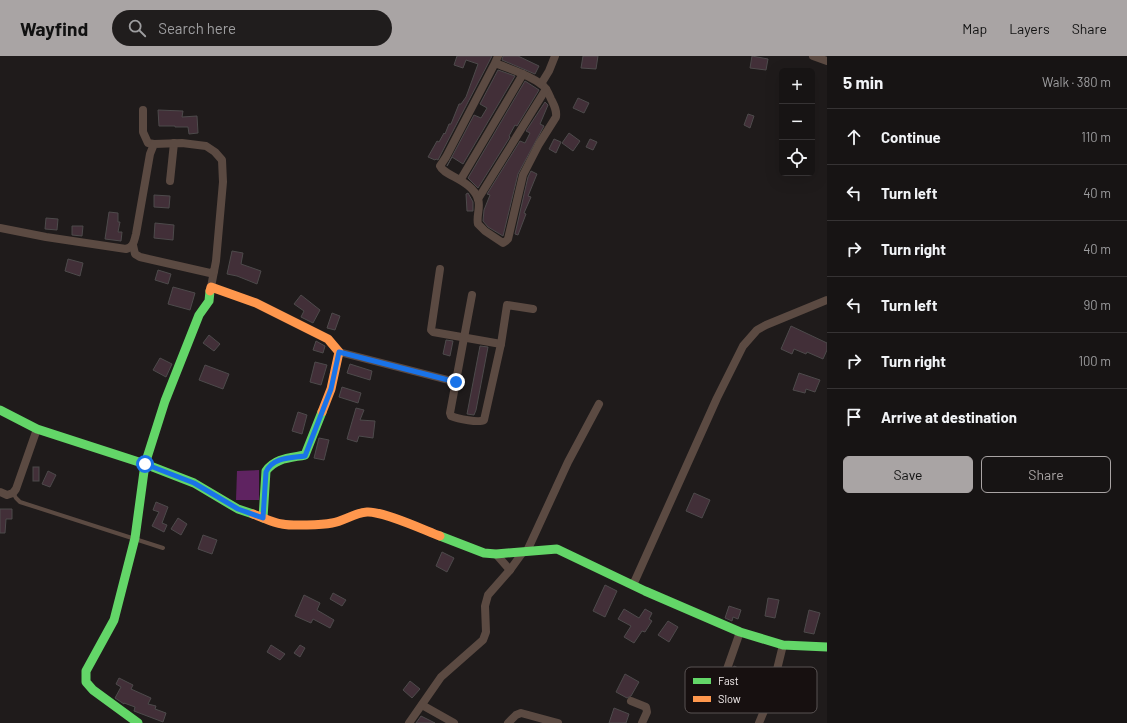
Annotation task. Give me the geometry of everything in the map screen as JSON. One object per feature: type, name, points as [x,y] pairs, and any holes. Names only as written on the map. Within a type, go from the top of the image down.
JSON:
[{"type":"street","points":[[478,199],[543,86],[555,56]]},
{"type":"street","points":[[813,56],[827,61]]},
{"type":"street","points":[[496,59],[523,74],[543,86],[555,107],[556,117],[539,144],[523,175],[508,238],[505,243],[501,242],[485,231],[478,224],[478,199],[474,191],[461,179],[443,170],[440,166],[496,59]]},
{"type":"street","points":[[461,179],[523,74]]},
{"type":"street","points":[[138,723],[93,690],[86,682],[86,671],[114,620],[135,538],[145,464],[165,400],[199,315],[208,301],[214,271],[223,182],[222,160],[215,152],[206,146],[174,143],[148,143],[143,135],[144,110]]},
{"type":"street","points":[[170,181],[174,143]]},
{"type":"street","points":[[154,144],[150,154],[133,244],[135,254],[140,257],[210,273],[214,271]]},
{"type":"street","points":[[0,228],[46,238],[126,249],[130,248],[133,244]]},
{"type":"street","points":[[440,270],[430,330],[433,332],[501,344]]},
{"type":"street","points":[[211,287],[225,291],[261,306],[328,339],[339,352],[456,382]]},
{"type":"street","points":[[472,295],[450,413],[451,416],[483,421],[501,344],[507,305],[534,310]]},
{"type":"street","points":[[633,585],[743,346],[757,330],[766,325],[827,300]]},
{"type":"street","points":[[263,518],[266,472],[268,467],[277,460],[305,456],[331,389],[339,352]]},
{"type":"street","points":[[409,723],[442,677],[486,636],[486,601],[492,589],[525,551],[568,462],[599,404]]},
{"type":"street","points":[[0,410],[37,429],[145,464],[194,483],[238,509],[282,524],[332,523],[354,515],[368,512],[415,526],[477,551],[496,554],[551,548],[562,551],[633,585],[740,632],[783,644],[827,647]]},
{"type":"street","points":[[0,492],[7,495],[13,493],[16,489],[37,429]]},
{"type":"street","points":[[496,554],[510,570]]},
{"type":"street","points":[[727,667],[740,632]]},
{"type":"street","points":[[777,667],[783,644]]},
{"type":"street","points":[[630,702],[646,707],[647,712],[642,723]]},
{"type":"street","points":[[422,705],[454,723]]},
{"type":"street","points":[[508,723],[516,715],[521,713],[558,723]]},
{"type":"street","points":[[759,723],[763,713]]},
{"type":"lane","points":[[13,493],[20,502],[163,548]]},
{"type":"shaded area","points":[[259,470],[259,500],[236,500],[237,471]]},
{"type":"building","points":[[457,56],[492,56],[438,160],[435,160],[428,157],[437,141],[439,142],[444,133],[445,134],[449,124],[451,124],[459,104],[461,104],[466,97],[478,64],[466,60],[463,68],[454,65]]},
{"type":"building","points":[[503,56],[518,56],[539,66],[535,74],[502,60]]},
{"type":"building","points":[[583,56],[598,56],[596,69],[581,68]]},
{"type":"building","points":[[752,56],[768,59],[766,70],[750,68]]},
{"type":"building","points":[[498,70],[515,76],[463,164],[452,157],[447,166],[474,115],[481,118],[487,108],[480,104]]},
{"type":"building","points":[[525,81],[539,90],[517,126],[515,125],[509,136],[510,137],[478,188],[468,178]]},
{"type":"building","points":[[578,98],[589,103],[584,113],[573,108]]},
{"type":"building","points":[[545,102],[548,105],[540,124],[544,126],[518,174],[503,236],[488,227],[483,221],[484,210],[490,195],[487,194],[520,141],[525,143],[530,133],[526,131]]},
{"type":"building","points":[[158,110],[183,111],[182,117],[197,116],[198,133],[189,134],[188,127],[159,126]]},
{"type":"building","points":[[748,114],[754,116],[750,128],[744,125]]},
{"type":"building","points":[[569,133],[580,141],[573,151],[562,143]]},
{"type":"building","points":[[554,139],[561,142],[556,153],[549,149]]},
{"type":"building","points":[[590,139],[597,142],[593,150],[586,147]]},
{"type":"building","points":[[531,171],[537,174],[528,196],[531,197],[524,213],[526,214],[518,235],[515,234],[528,177]]},
{"type":"building","points":[[468,193],[473,202],[473,211],[467,211],[466,194]]},
{"type":"building","points":[[154,195],[170,196],[169,208],[154,207]]},
{"type":"building","points":[[109,212],[118,213],[118,222],[120,222],[118,232],[122,232],[121,241],[105,239]]},
{"type":"building","points":[[46,218],[58,219],[57,230],[45,229]]},
{"type":"building","points":[[155,223],[174,225],[173,240],[154,238]]},
{"type":"building","points":[[72,226],[83,226],[82,236],[72,235]]},
{"type":"building","points":[[232,251],[243,253],[241,264],[261,271],[257,284],[237,276],[227,274]]},
{"type":"building","points":[[68,259],[83,263],[80,276],[65,271]]},
{"type":"building","points":[[158,270],[171,274],[168,284],[155,280]]},
{"type":"building","points":[[173,287],[195,293],[190,310],[168,304]]},
{"type":"building","points":[[301,295],[320,310],[313,323],[301,317],[304,311],[294,304]]},
{"type":"building","points":[[332,313],[340,316],[335,330],[327,328]]},
{"type":"building","points":[[791,326],[827,343],[827,350],[823,359],[807,352],[806,354],[794,349],[792,354],[781,349]]},
{"type":"building","points":[[209,335],[220,344],[214,351],[203,343]]},
{"type":"building","points":[[446,340],[453,341],[450,356],[443,354]]},
{"type":"building","points":[[316,341],[325,346],[323,353],[313,350]]},
{"type":"building","points":[[480,346],[488,347],[474,415],[467,414]]},
{"type":"building","points":[[160,358],[172,364],[166,377],[153,370]]},
{"type":"building","points":[[315,362],[327,365],[321,385],[310,382]]},
{"type":"building","points":[[350,364],[372,371],[370,380],[347,373]]},
{"type":"building","points":[[205,365],[229,374],[223,389],[199,380]]},
{"type":"building","points":[[799,373],[820,380],[815,392],[806,389],[805,393],[793,390]]},
{"type":"building","points":[[342,387],[361,393],[358,403],[339,397]]},
{"type":"building","points":[[356,408],[364,410],[360,420],[375,421],[373,438],[359,436],[357,442],[347,439]]},
{"type":"building","points":[[298,412],[307,415],[302,434],[292,431]]},
{"type":"building","points":[[319,438],[329,440],[324,460],[314,458]]},
{"type":"building","points":[[33,467],[39,467],[39,481],[33,481]]},
{"type":"building","points":[[48,471],[56,475],[50,487],[42,484]]},
{"type":"building","points":[[694,493],[710,500],[702,518],[686,511]]},
{"type":"building","points":[[156,502],[168,507],[162,523],[167,525],[164,532],[152,526],[159,512],[153,510]]},
{"type":"building","points":[[0,509],[12,509],[12,519],[6,519],[5,533],[0,533]]},
{"type":"building","points":[[178,518],[187,524],[181,535],[171,529]]},
{"type":"building","points":[[203,535],[217,540],[212,554],[198,549]]},
{"type":"building","points":[[442,552],[454,558],[447,572],[436,566]]},
{"type":"building","points":[[605,585],[617,591],[605,617],[593,611]]},
{"type":"building","points":[[333,593],[346,600],[342,606],[330,599]]},
{"type":"building","points":[[304,595],[320,603],[317,610],[334,620],[330,628],[313,619],[311,623],[295,616]]},
{"type":"building","points":[[768,598],[779,600],[775,618],[765,616]]},
{"type":"building","points":[[729,606],[741,610],[738,619],[733,617],[732,621],[725,618]]},
{"type":"building","points":[[624,609],[639,618],[645,609],[652,613],[649,619],[652,621],[645,632],[642,631],[634,643],[624,637],[631,626],[618,619]]},
{"type":"building","points":[[809,610],[820,613],[814,634],[804,632]]},
{"type":"building","points":[[668,621],[678,627],[669,642],[658,635]]},
{"type":"building","points":[[271,645],[285,654],[280,660],[267,652]]},
{"type":"building","points":[[300,645],[305,648],[300,657],[294,653]]},
{"type":"building","points":[[625,674],[639,682],[631,696],[627,698],[616,692]]},
{"type":"building","points":[[119,678],[133,685],[131,689],[151,698],[148,704],[156,706],[155,709],[166,713],[163,722],[134,711],[135,707],[124,704],[115,698],[121,687],[116,684]]},
{"type":"building","points":[[410,681],[420,689],[412,698],[403,690]]},
{"type":"building","points":[[614,708],[629,714],[626,723],[609,723]]},
{"type":"building","points":[[421,716],[435,723],[416,723]]},
{"type":"traffic: fast","points":[[138,723],[93,690],[86,682],[86,671],[114,620],[135,538],[145,464],[165,401],[199,315],[209,301],[210,291]]},
{"type":"traffic: fast","points":[[0,410],[37,429],[145,464],[194,483],[238,509],[253,514]]},
{"type":"traffic: fast","points":[[263,518],[266,471],[278,461],[305,455],[322,412]]},
{"type":"traffic: fast","points":[[440,536],[484,553],[496,554],[557,549],[645,591],[740,632],[783,645],[827,647]]},
{"type":"traffic: slow","points":[[210,291],[211,287],[256,303],[328,339],[339,352],[331,389],[322,412]]},
{"type":"traffic: slow","points":[[253,514],[287,525],[307,525],[332,523],[341,521],[353,515],[374,512],[440,536]]},
{"type":"route","points":[[145,464],[194,483],[238,509],[263,518],[266,472],[268,467],[277,460],[305,456],[331,389],[339,352],[456,382]]}]
